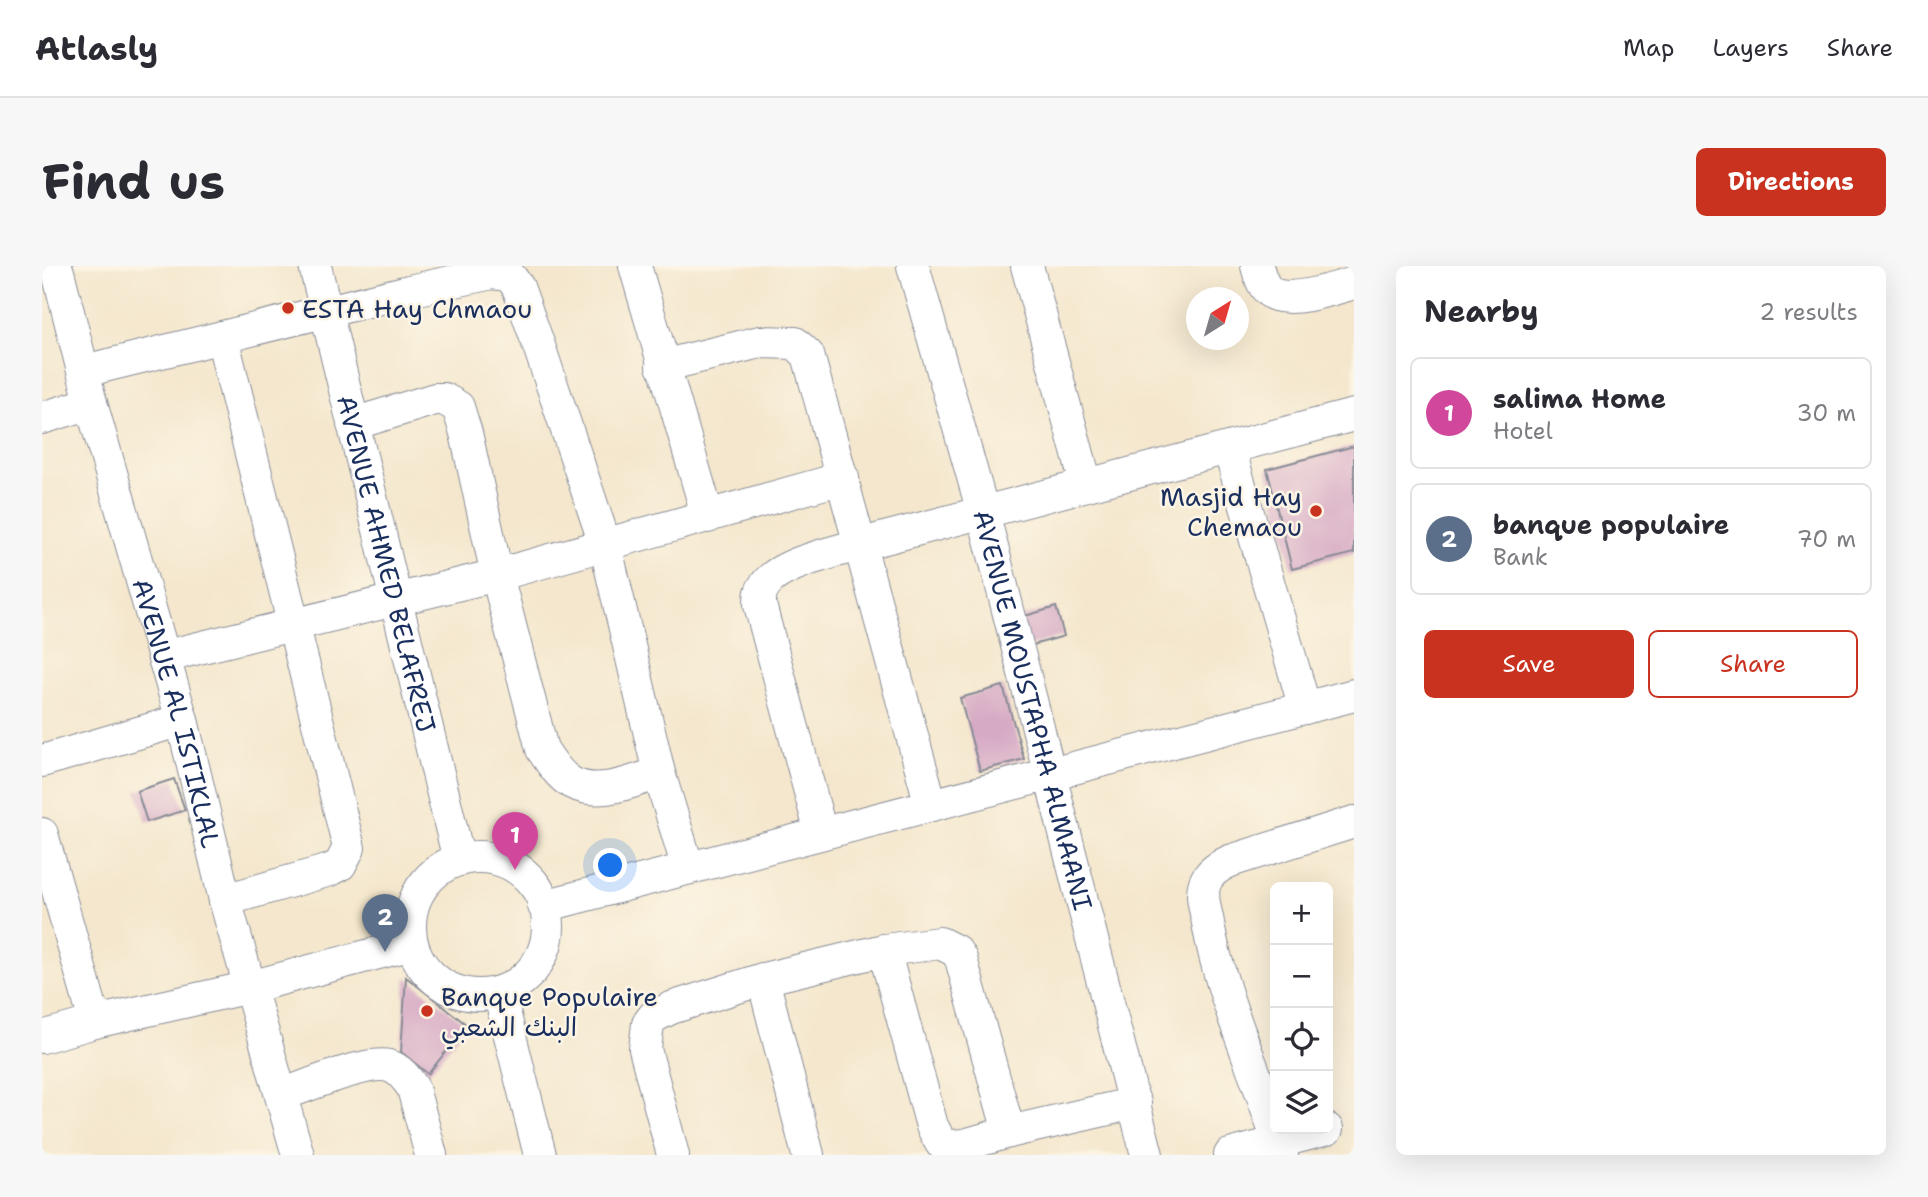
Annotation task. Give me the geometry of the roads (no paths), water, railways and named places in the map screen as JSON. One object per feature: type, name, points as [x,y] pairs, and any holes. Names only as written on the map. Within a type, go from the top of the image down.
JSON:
[{"type":"street","name":"AVENUE AHMED BELAFREJ","points":[[315,266],[460,860]]},
{"type":"street","points":[[635,266],[708,517]]},
{"type":"street","name":"AVENUE MOUSTAPHA ALMAANI","points":[[913,266],[983,512],[1147,1155]]},
{"type":"street","points":[[1027,266],[1086,484]]},
{"type":"street","points":[[1257,266],[1266,288],[1274,294],[1305,296],[1354,284]]},
{"type":"street","name":"AVENUE AL ISTIKLAL","points":[[59,272],[91,403],[182,720],[225,900],[298,1155]]},
{"type":"street","points":[[84,371],[492,273],[509,275],[518,287],[606,544],[659,773],[688,869]]},
{"type":"street","points":[[222,337],[349,848],[340,865],[330,870],[225,900]]},
{"type":"street","points":[[662,366],[760,342],[795,343],[808,355],[862,544],[931,805]]},
{"type":"street","points":[[353,424],[435,399],[444,399],[458,407],[542,749],[554,766],[572,783],[593,788],[616,787],[659,773]]},
{"type":"street","points":[[42,418],[91,403]]},
{"type":"street","points":[[821,833],[760,605],[761,592],[767,581],[782,571],[862,544],[1354,415]]},
{"type":"street","points":[[1229,448],[1305,708]]},
{"type":"street","points":[[164,659],[182,652],[498,575],[843,478]]},
{"type":"street","points":[[544,906],[1305,708],[1352,703]]},
{"type":"street","points":[[42,761],[182,720]]},
{"type":"street","points":[[1281,1148],[1232,1012],[1210,938],[1203,900],[1204,888],[1207,877],[1219,866],[1230,861],[1354,822]]},
{"type":"street","points":[[42,834],[95,1022]]},
{"type":"street","points":[[475,857],[505,862],[529,880],[544,906],[547,918],[546,942],[537,964],[520,981],[499,992],[472,995],[445,986],[424,968],[412,944],[410,915],[416,896],[434,873],[460,860],[475,857]]},
{"type":"street","points":[[673,1155],[645,1049],[648,1024],[653,1017],[671,1008],[763,979],[884,950],[940,943],[956,951],[961,959],[1009,1132]]},
{"type":"street","points":[[42,1037],[95,1022],[250,987],[412,944]]},
{"type":"street","points":[[884,950],[935,1135],[941,1143],[951,1146],[964,1145],[1135,1103]]},
{"type":"street","points":[[763,979],[808,1155]]},
{"type":"street","points":[[499,992],[540,1155]]},
{"type":"street","points":[[281,1095],[370,1065],[394,1068],[413,1088],[431,1155]]},
{"type":"street","points":[[1333,1127],[1354,1121]]},
{"type":"street","points":[[1230,1155],[1281,1148],[1315,1134]]},
{"type":"place","name":"ESTA Hay Chmaou","points":[[288,308]]},
{"type":"place","name":"Masjid Hay Chemaou","points":[[1316,511]]},
{"type":"place","name":"salima Home","points":[[515,870]]},
{"type":"place","name":"banque populaire","points":[[385,952]]},
{"type":"place","name":"Banque Populaire البنك الشعبي","points":[[427,1011]]}]
